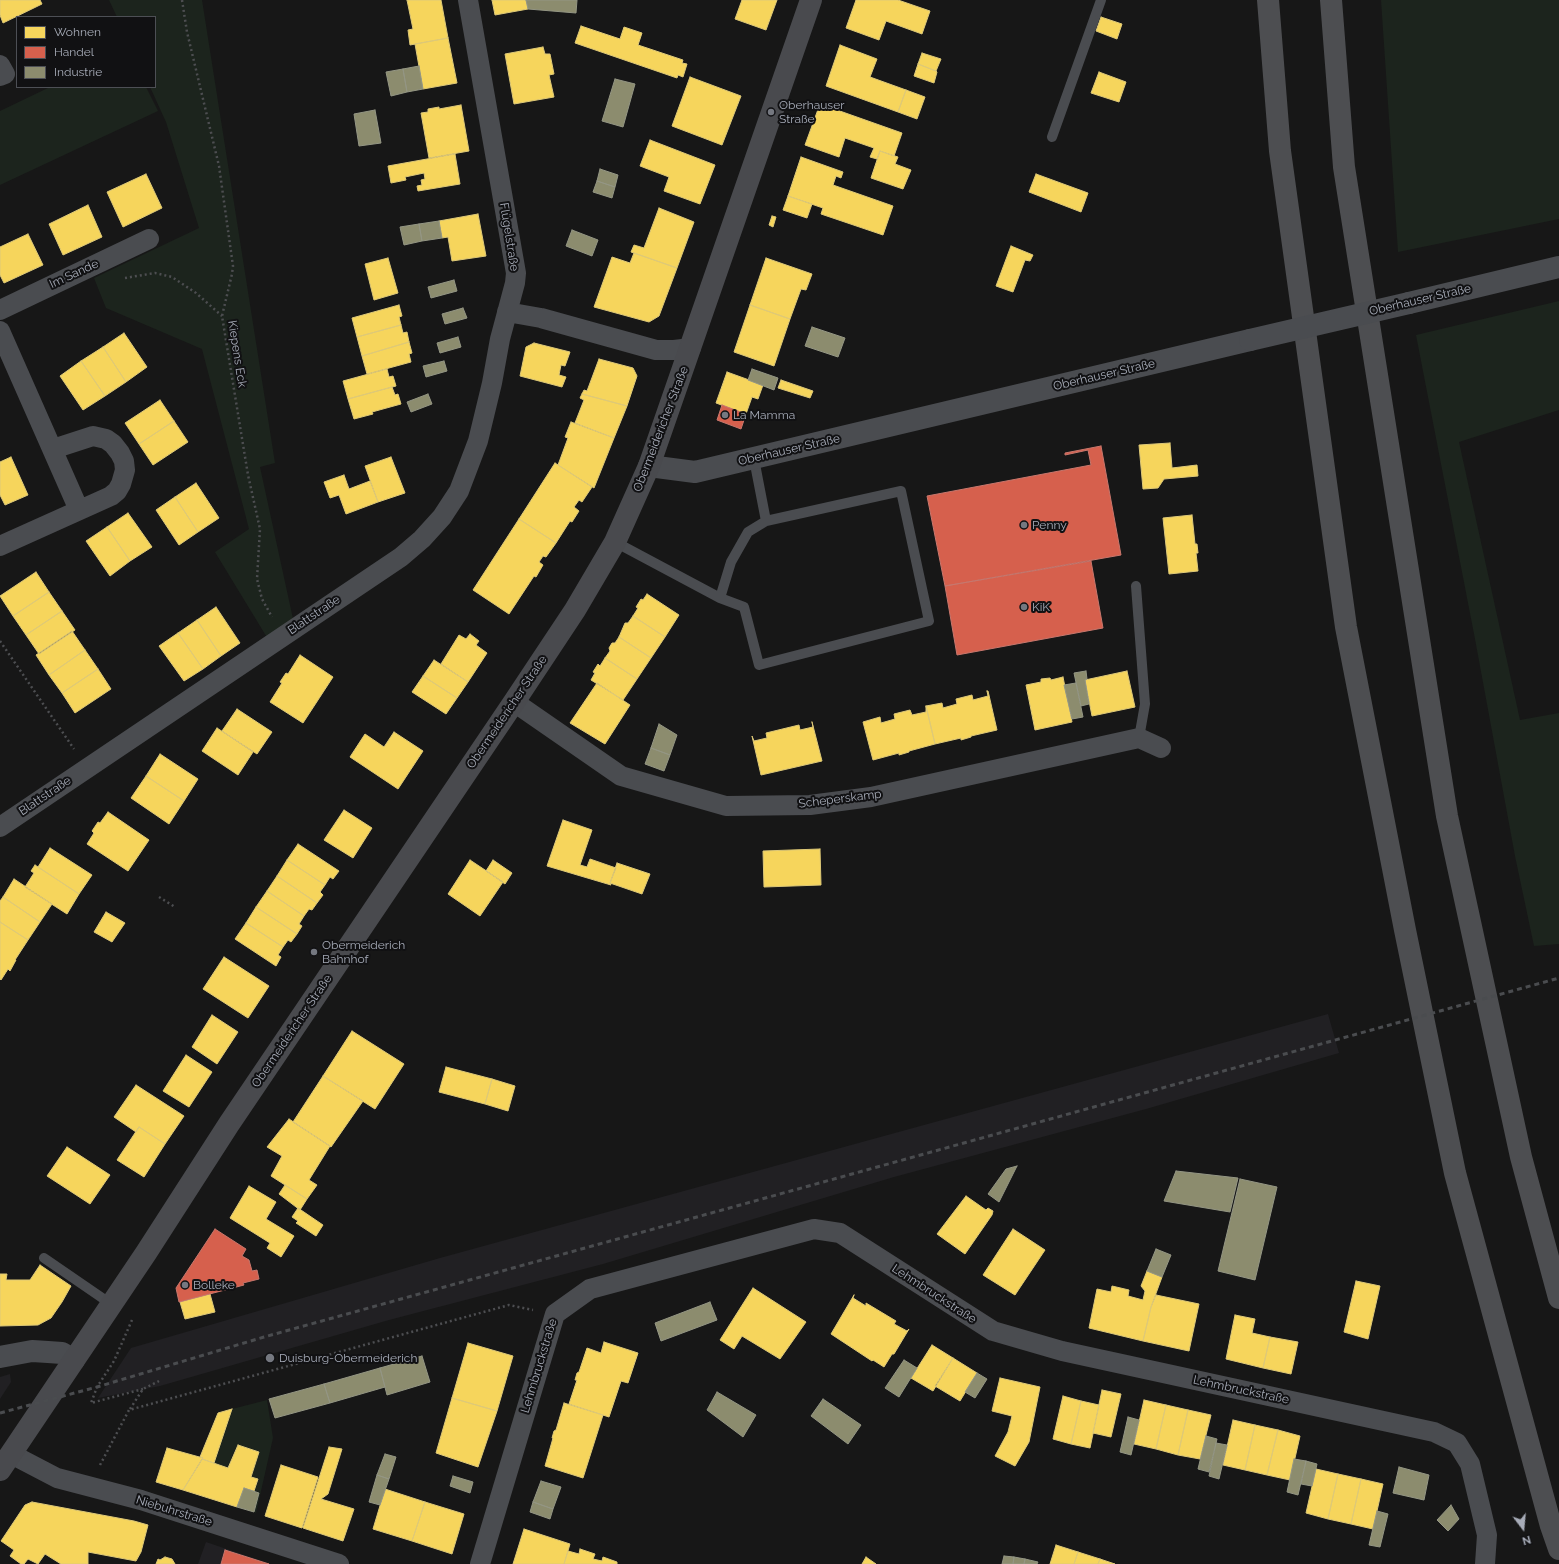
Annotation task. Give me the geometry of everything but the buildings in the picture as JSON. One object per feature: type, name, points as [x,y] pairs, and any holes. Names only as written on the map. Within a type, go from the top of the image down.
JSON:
[{"type":"highway","points":[[1268,0],[1280,152],[1346,627],[1402,915],[1455,1173],[1551,1526],[1559,1549]]},
{"type":"highway","points":[[1331,0],[1344,167],[1447,816],[1521,1157],[1559,1298]]},
{"type":"main road","name":"Obermeidericher Straße","points":[[5,1462],[229,1124],[514,702],[574,610],[615,542],[649,466],[811,0]]},
{"type":"street","name":"Flügelstraße","points":[[468,0],[515,263],[515,283],[507,312]]},
{"type":"street","points":[[0,64],[5,74],[0,76]]},
{"type":"street","name":"Im Sande","points":[[0,310],[149,239]]},
{"type":"street","name":"Oberhauser Straße","points":[[649,466],[695,472],[1559,267]]},
{"type":"street","points":[[507,312],[541,318],[656,350],[691,348]]},
{"type":"street","name":"Blattstraße","points":[[0,827],[286,635],[400,557],[422,539],[459,492],[464,479],[478,440],[507,312]]},
{"type":"street","points":[[0,331],[79,510]]},
{"type":"street","points":[[0,546],[111,496],[117,491],[121,484],[125,470],[124,461],[113,444],[106,439],[93,436],[53,449]]},
{"type":"street","name":"Scheperskamp","points":[[514,702],[621,776],[726,806],[810,806],[871,797],[1138,738]]},
{"type":"street","points":[[1138,738],[1161,748]]},
{"type":"street","name":"Lehmbruckstraße","points":[[480,1564],[555,1314],[590,1289],[814,1228],[840,1233],[993,1331],[1062,1351],[1434,1432],[1457,1443],[1470,1464],[1487,1536],[1486,1564]]},
{"type":"street","points":[[0,1357],[32,1352],[48,1352],[62,1353],[74,1360]]},
{"type":"street","name":"Niebuhrstraße","points":[[5,1462],[57,1478],[141,1500],[339,1564]]},
{"type":"lane","points":[[1052,137],[1102,0]]},
{"type":"lane","points":[[754,459],[766,521]]},
{"type":"lane","points":[[615,542],[720,598],[744,607],[759,665],[929,622],[901,491],[766,521],[748,532],[731,562],[720,598]]},
{"type":"lane","points":[[1136,586],[1145,704],[1138,738]]},
{"type":"lane","points":[[44,1258],[111,1304]]},
{"type":"path","name":"Kiepens Eck","points":[[182,0],[187,32],[216,151],[232,258],[232,274],[222,316],[248,475],[260,529],[257,570],[259,589],[266,606],[286,635]]},
{"type":"path","points":[[122,279],[155,273],[172,277],[196,294],[222,316]]},
{"type":"path","points":[[0,641],[86,769]]},
{"type":"path","points":[[159,897],[175,907]]},
{"type":"path","points":[[129,1410],[509,1305],[555,1314]]},
{"type":"path","points":[[135,1315],[114,1362],[97,1387],[91,1403],[143,1389],[159,1381]]},
{"type":"path","points":[[88,1486],[129,1410],[143,1389]]},
{"type":"shaded area","points":[[109,0],[202,0],[275,463],[260,467],[295,628],[271,644],[215,552],[249,529],[202,349],[106,308],[94,278],[199,228],[166,122],[150,88],[156,88],[156,16],[117,16]]},
{"type":"shaded area","points":[[1381,0],[1559,0],[1559,219],[1398,252]]},
{"type":"shaded area","points":[[48,88],[146,88],[158,111],[0,185],[0,111]]},
{"type":"shaded area","points":[[1559,301],[1559,410],[1459,442],[1520,720],[1559,713],[1559,944],[1534,946],[1515,856],[1475,639],[1416,335]]},
{"type":"shaded area","points":[[1328,1014],[1339,1053],[1146,1109],[894,1177],[603,1264],[389,1320],[160,1386],[98,1398],[131,1348],[440,1258]]},
{"type":"shaded area","points":[[10,1374],[11,1382],[0,1399],[0,1377]]},
{"type":"shaded area","points":[[267,1400],[273,1438],[256,1513],[254,1512],[259,1493],[254,1491],[258,1479],[251,1477],[259,1452],[238,1445],[233,1453],[228,1468],[214,1463],[232,1409]]},
{"type":"shaded area","points":[[206,1542],[271,1564],[198,1564]]},
{"type":"railway","points":[[0,1413],[97,1387],[264,1337],[1559,978]]},
{"type":"place","name":"Oberhauser Straße","points":[[771,112]]},
{"type":"place","name":"La Mamma","points":[[725,415]]},
{"type":"place","name":"Penny","points":[[1024,525]]},
{"type":"place","name":"KiK","points":[[1024,607]]},
{"type":"place","name":"Obermeiderich Bahnhof","points":[[314,952]]},
{"type":"place","name":"Bolleke","points":[[185,1285]]},
{"type":"place","name":"Duisburg-Obermeiderich","points":[[270,1358]]}]
